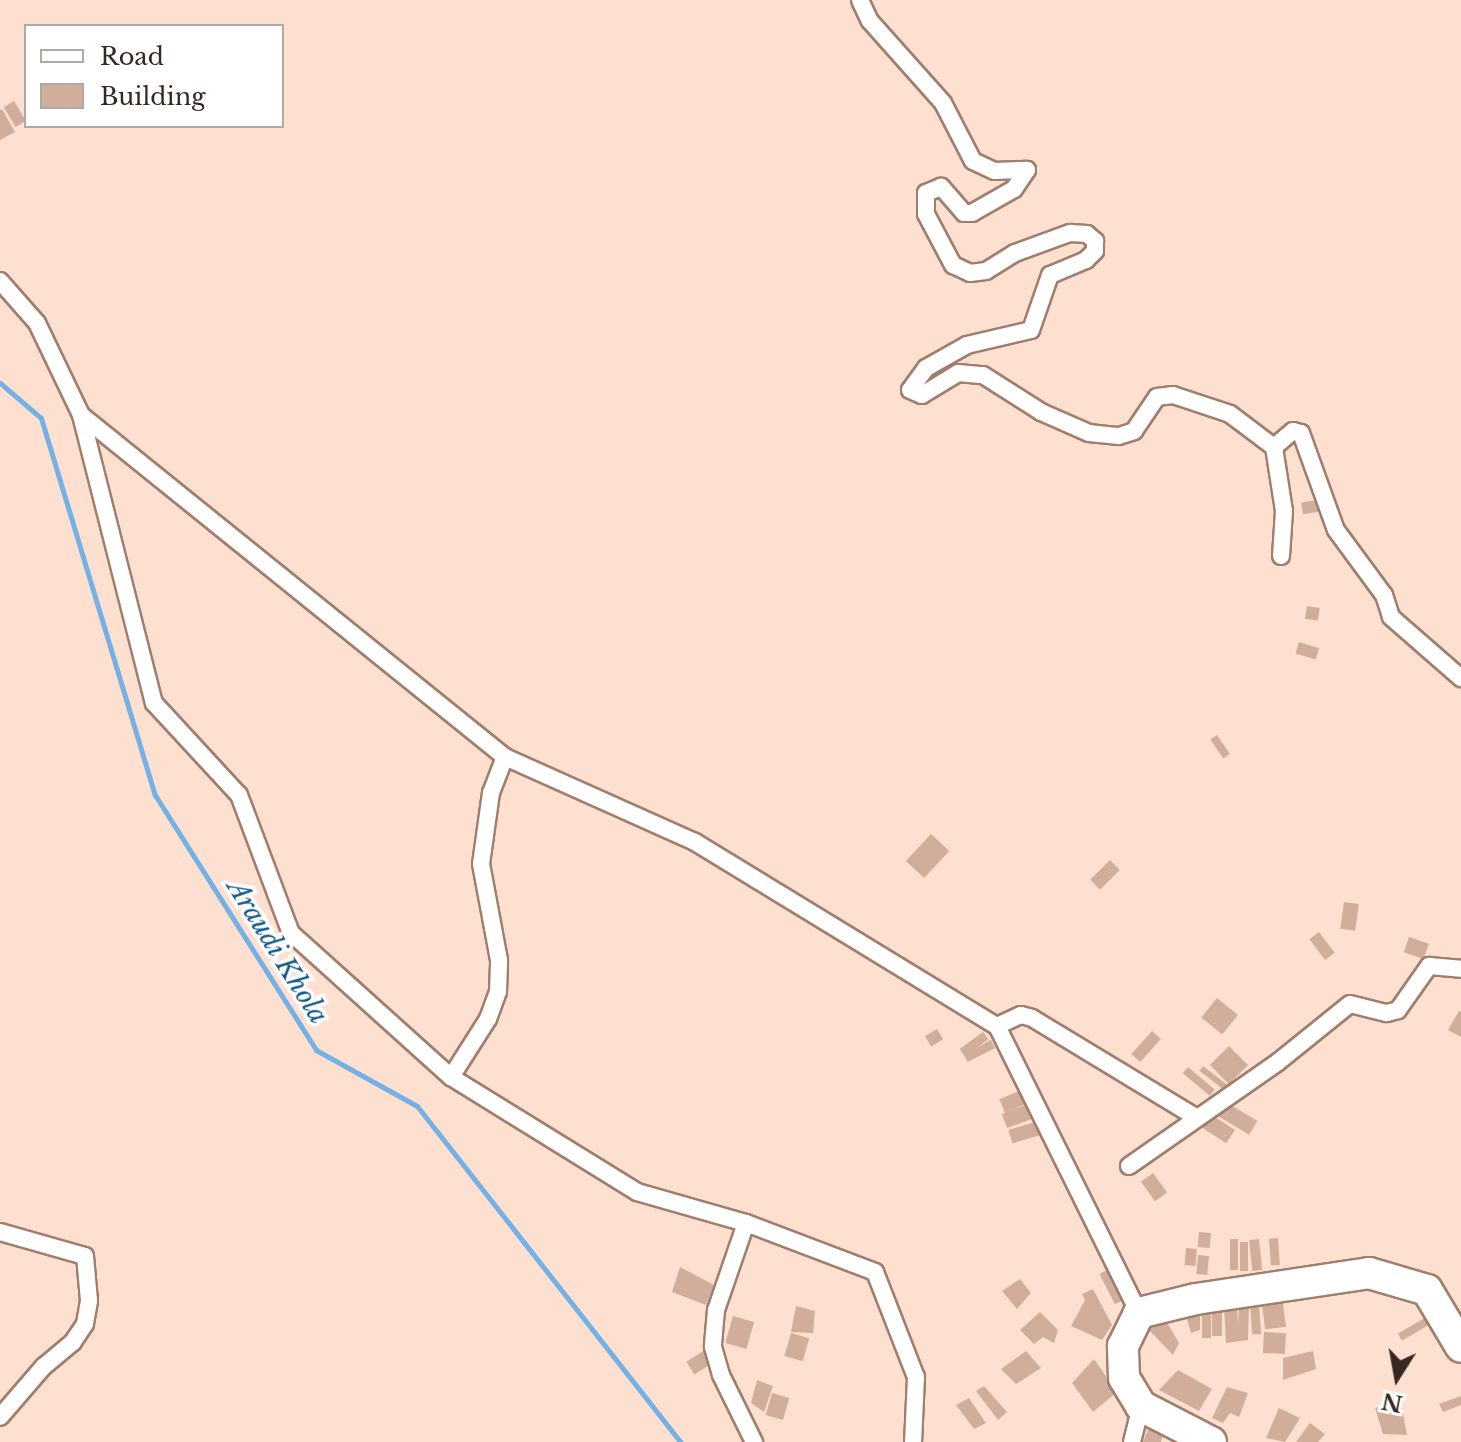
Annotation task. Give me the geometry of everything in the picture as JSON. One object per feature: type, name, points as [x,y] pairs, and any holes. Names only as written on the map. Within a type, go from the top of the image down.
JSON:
[{"type":"highway","points":[[1211,1442],[1141,1406],[1124,1378],[1123,1346],[1139,1313],[1196,1299],[1369,1273],[1427,1290],[1461,1347]]},
{"type":"street","points":[[860,0],[870,21],[943,103],[973,161],[994,171],[1027,170],[1014,189],[972,213],[964,213],[941,187],[926,193],[926,214],[953,265],[970,273],[986,271],[1015,253],[1070,233],[1087,234],[1095,241],[1095,251],[1086,260],[1050,275],[1031,330],[967,345],[926,368],[910,390],[922,395],[958,373],[983,375],[1041,412],[1089,433],[1119,436],[1134,431],[1157,397],[1173,395],[1230,414],[1274,447],[1284,511],[1281,556]]},
{"type":"street","points":[[0,281],[37,323],[81,415],[154,703],[239,795],[291,933],[451,1077],[637,1192],[746,1223],[875,1272],[916,1377],[913,1442]]},
{"type":"street","points":[[81,415],[505,757],[695,842],[997,1026],[1139,1313]]},
{"type":"street","points":[[1274,447],[1293,431],[1301,433],[1336,530],[1384,595],[1391,617],[1461,678]]},
{"type":"street","points":[[451,1077],[488,1019],[498,992],[499,960],[481,864],[491,793],[505,757]]},
{"type":"street","points":[[1129,1166],[1194,1116],[1278,1062],[1350,1004],[1387,1013],[1398,1010],[1429,966],[1461,969]]},
{"type":"street","points":[[997,1026],[1012,1017],[1032,1018],[1194,1116]]},
{"type":"street","points":[[746,1223],[716,1310],[713,1347],[721,1375],[754,1442]]},
{"type":"street","points":[[0,1232],[85,1256],[89,1301],[85,1324],[73,1342],[44,1366],[0,1417]]},
{"type":"street","points":[[1132,1442],[1141,1406]]},
{"type":"building","points":[[14,101],[24,118],[24,122],[16,127],[4,107]]},
{"type":"building","points":[[0,110],[15,132],[0,140]]},
{"type":"building","points":[[1317,500],[1319,512],[1303,514],[1301,503]]},
{"type":"building","points":[[1307,606],[1320,608],[1318,621],[1305,619]]},
{"type":"building","points":[[1299,642],[1319,648],[1316,660],[1295,653]]},
{"type":"building","points":[[1217,735],[1230,754],[1223,759],[1210,739]]},
{"type":"building","points":[[931,834],[949,851],[924,878],[906,861]]},
{"type":"building","points":[[1110,860],[1120,870],[1100,890],[1090,880]]},
{"type":"building","points":[[1344,902],[1359,904],[1355,931],[1340,929]]},
{"type":"building","points":[[1319,932],[1335,953],[1325,960],[1309,939]]},
{"type":"building","points":[[1409,937],[1429,944],[1424,959],[1404,952]]},
{"type":"building","points":[[1217,998],[1238,1015],[1222,1034],[1201,1017]]},
{"type":"building","points":[[1461,1012],[1461,1037],[1448,1030]]},
{"type":"building","points":[[937,1029],[943,1039],[931,1046],[925,1036]]},
{"type":"building","points":[[1152,1031],[1161,1039],[1140,1062],[1131,1054]]},
{"type":"building","points":[[983,1032],[988,1039],[965,1056],[960,1049]]},
{"type":"building","points":[[991,1040],[995,1048],[967,1062],[963,1054]]},
{"type":"building","points":[[1229,1046],[1248,1065],[1229,1084],[1210,1065]]},
{"type":"building","points":[[1203,1066],[1227,1085],[1224,1090],[1199,1071]]},
{"type":"building","points":[[1188,1067],[1215,1089],[1210,1096],[1183,1073]]},
{"type":"building","points":[[1026,1088],[1032,1102],[1005,1113],[999,1099]]},
{"type":"building","points":[[1224,1101],[1257,1121],[1249,1135],[1216,1115]]},
{"type":"building","points":[[1032,1103],[1037,1117],[1007,1128],[1002,1114]]},
{"type":"building","points":[[1209,1113],[1235,1130],[1226,1143],[1200,1126]]},
{"type":"building","points":[[1038,1121],[1042,1134],[1012,1143],[1008,1130]]},
{"type":"building","points":[[1153,1173],[1167,1192],[1155,1201],[1141,1182]]},
{"type":"building","points":[[1199,1232],[1211,1233],[1210,1248],[1198,1247]]},
{"type":"building","points":[[1278,1238],[1280,1265],[1271,1266],[1269,1239]]},
{"type":"building","points":[[1230,1239],[1238,1239],[1238,1270],[1230,1270]]},
{"type":"building","points":[[1259,1239],[1262,1270],[1252,1271],[1249,1240]]},
{"type":"building","points":[[1240,1242],[1248,1242],[1248,1271],[1240,1271]]},
{"type":"building","points":[[1186,1248],[1197,1249],[1195,1266],[1185,1265]]},
{"type":"building","points":[[1198,1255],[1209,1256],[1207,1275],[1196,1274]]},
{"type":"building","points":[[680,1267],[714,1285],[706,1305],[672,1292]]},
{"type":"building","points":[[1111,1268],[1126,1298],[1115,1304],[1099,1274]]},
{"type":"building","points":[[1020,1279],[1031,1293],[1017,1309],[1002,1291]]},
{"type":"building","points":[[1093,1289],[1112,1325],[1102,1340],[1071,1326],[1085,1300],[1082,1294]]},
{"type":"building","points":[[1282,1295],[1286,1327],[1265,1329],[1261,1298]]},
{"type":"building","points":[[1259,1303],[1261,1334],[1252,1335],[1250,1304]]},
{"type":"building","points":[[1237,1304],[1238,1326],[1239,1305],[1249,1304],[1248,1340],[1226,1343],[1224,1305]]},
{"type":"building","points":[[796,1306],[815,1311],[813,1333],[791,1332]]},
{"type":"building","points":[[1212,1307],[1222,1307],[1222,1336],[1212,1336]]},
{"type":"building","points":[[1202,1309],[1211,1309],[1211,1338],[1202,1338]]},
{"type":"building","points":[[1200,1310],[1200,1330],[1191,1333],[1185,1312]]},
{"type":"building","points":[[1040,1312],[1058,1330],[1054,1343],[1043,1337],[1034,1344],[1020,1330]]},
{"type":"building","points":[[1430,1315],[1434,1322],[1402,1340],[1398,1334]]},
{"type":"building","points":[[733,1316],[754,1322],[746,1349],[725,1343]]},
{"type":"building","points":[[1165,1319],[1179,1343],[1173,1355],[1149,1330]]},
{"type":"building","points":[[1264,1332],[1286,1333],[1285,1354],[1263,1353]]},
{"type":"building","points":[[791,1333],[809,1338],[803,1361],[784,1356]]},
{"type":"building","points":[[705,1350],[713,1363],[694,1374],[686,1362]]},
{"type":"building","points":[[1026,1351],[1041,1368],[1016,1384],[1001,1369]]},
{"type":"building","points":[[1313,1351],[1316,1369],[1283,1380],[1283,1358]]},
{"type":"building","points":[[1094,1359],[1117,1392],[1093,1412],[1072,1383]]},
{"type":"building","points":[[1178,1370],[1212,1389],[1199,1411],[1159,1390]]},
{"type":"building","points":[[757,1380],[773,1386],[764,1412],[751,1403]]},
{"type":"building","points":[[984,1386],[1007,1412],[998,1420],[976,1391]]},
{"type":"building","points":[[1227,1387],[1248,1393],[1239,1417],[1230,1413],[1223,1423],[1212,1418]]},
{"type":"building","points":[[772,1393],[789,1398],[783,1420],[766,1415]]},
{"type":"building","points":[[1461,1396],[1461,1405],[1443,1412],[1439,1404]]},
{"type":"building","points":[[969,1398],[986,1423],[974,1429],[956,1405]]},
{"type":"building","points":[[1401,1402],[1407,1435],[1383,1434],[1375,1408]]},
{"type":"building","points":[[1279,1408],[1300,1418],[1285,1442],[1266,1438]]},
{"type":"building","points":[[1310,1423],[1325,1434],[1318,1442],[1296,1442]]},
{"type":"building","points":[[1149,1427],[1163,1434],[1161,1442],[1143,1442]]},
{"type":"waterway","name":"Araudi Khola","points":[[0,383],[41,418],[155,795],[316,1050],[417,1106],[680,1442]]}]
